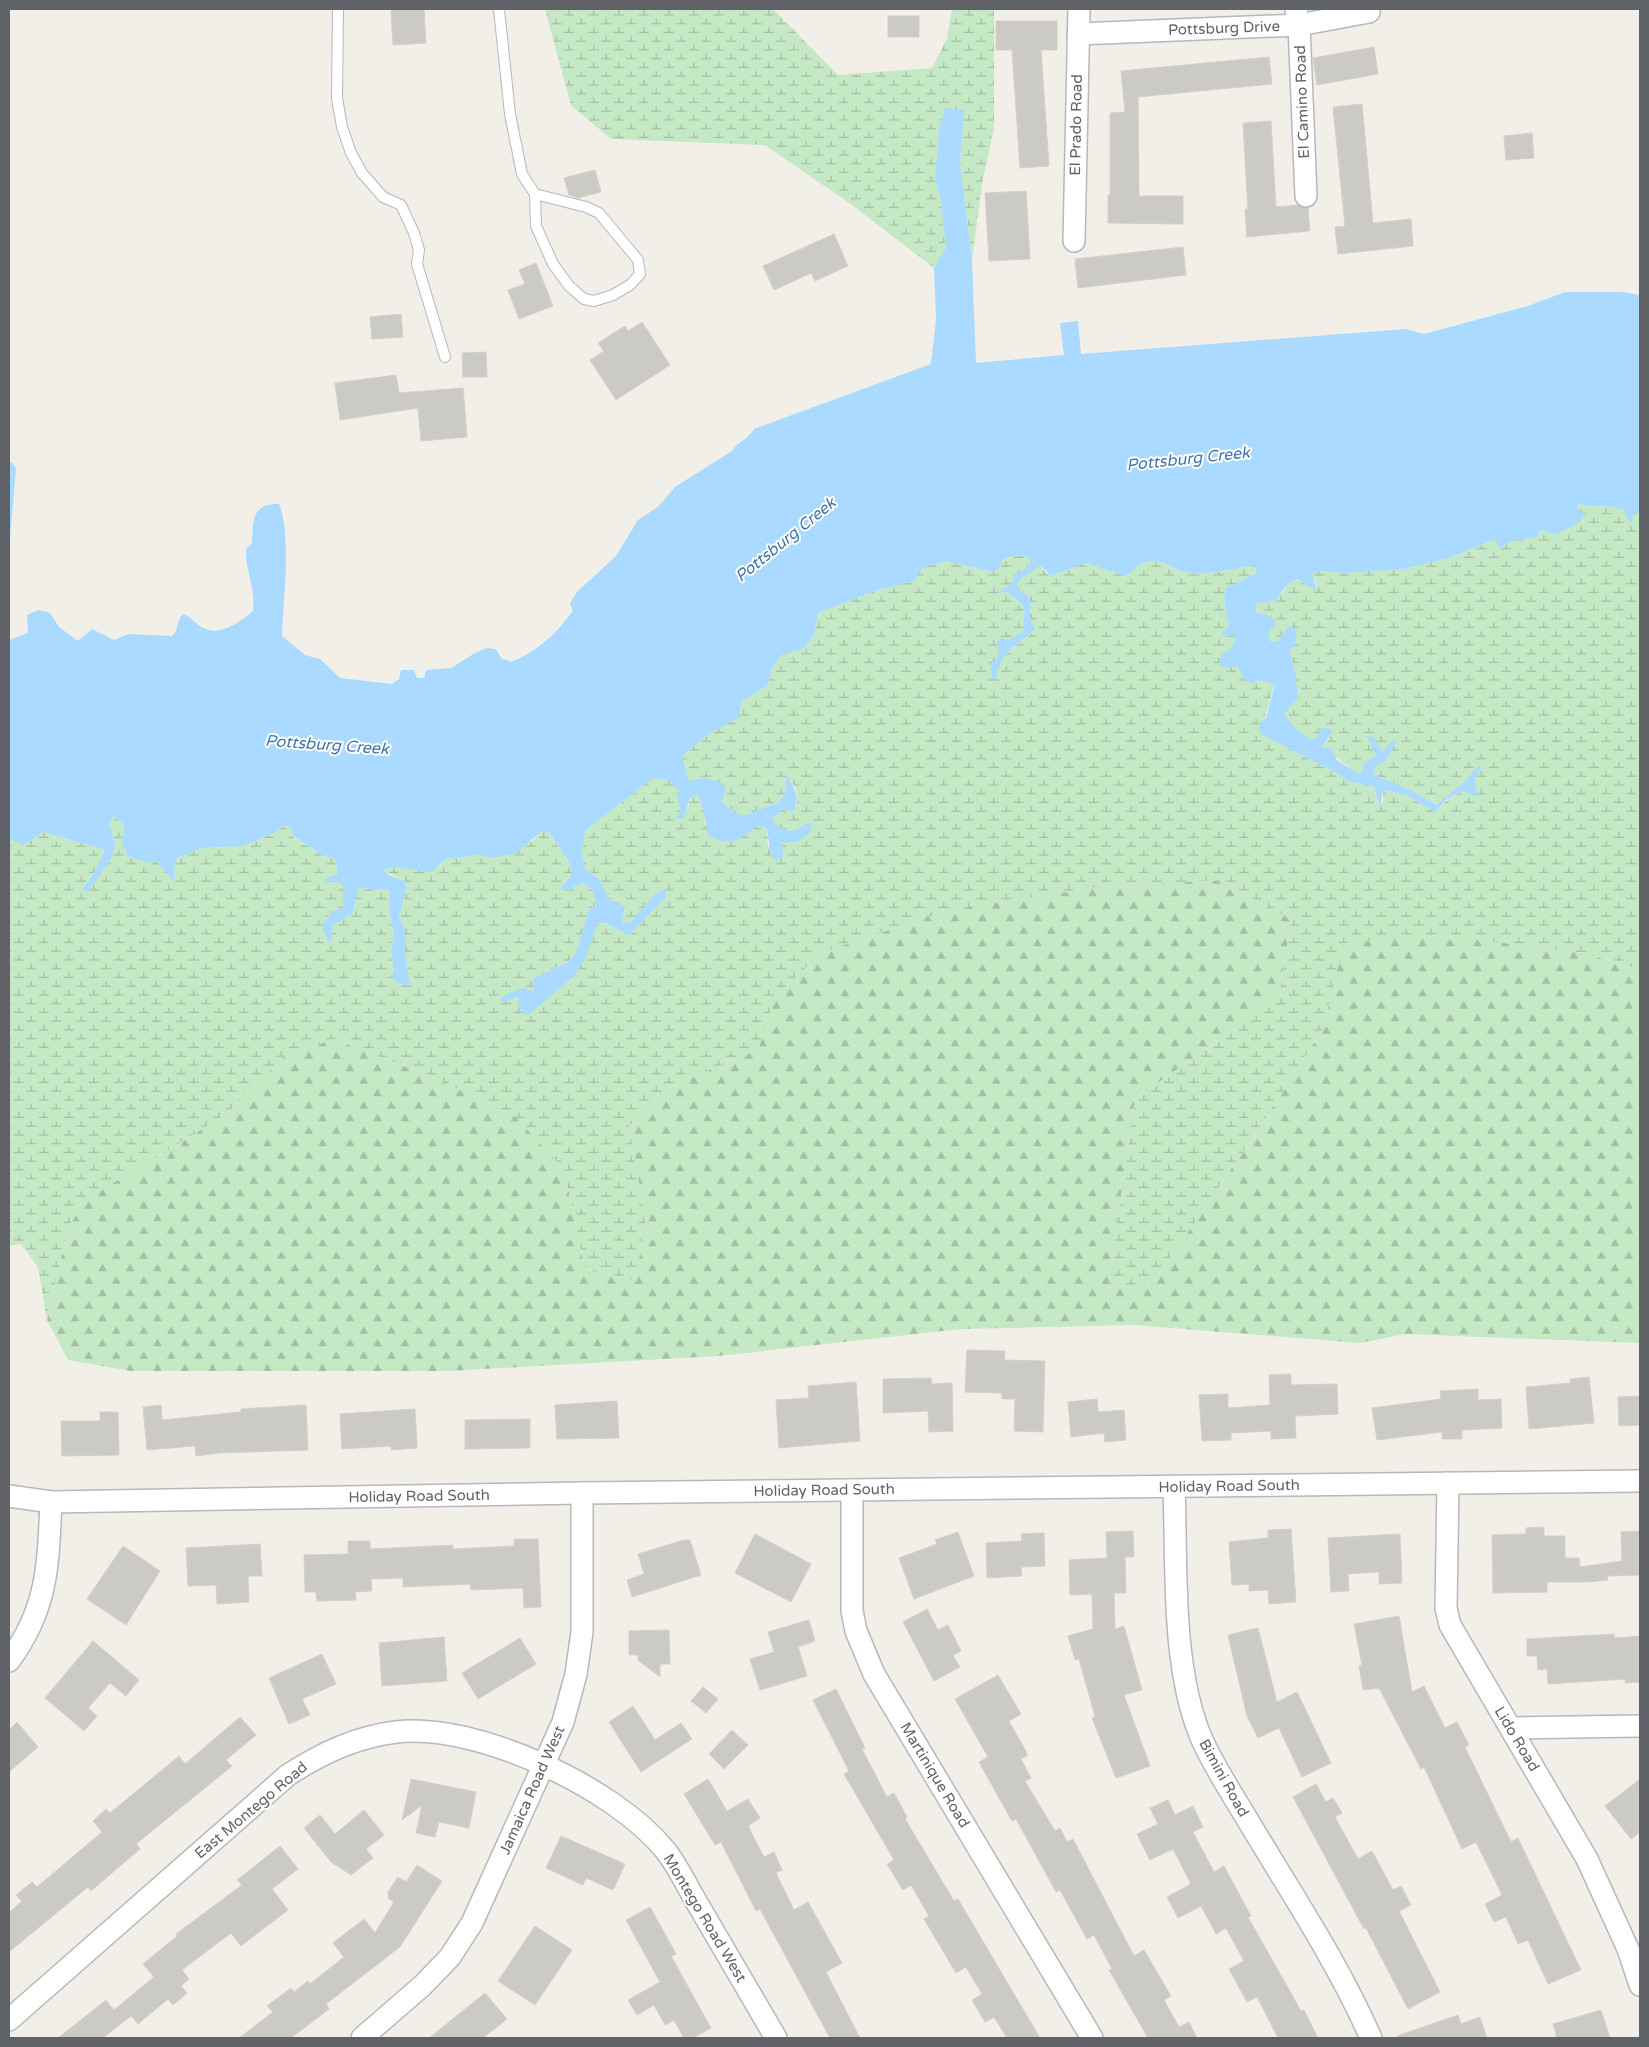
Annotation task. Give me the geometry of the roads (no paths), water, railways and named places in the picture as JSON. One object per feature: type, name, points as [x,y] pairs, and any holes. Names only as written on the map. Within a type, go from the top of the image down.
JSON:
[{"type":"street","name":"El Prado Road","points":[[1074,241],[1078,9]]},
{"type":"street","name":"Pottsburg Drive","points":[[1078,34],[1369,12]]},
{"type":"street","name":"El Camino Road","points":[[1298,17],[1306,196]]},
{"type":"street","name":"Holiday Road South","points":[[9,1496],[51,1502],[582,1493],[1640,1481]]},
{"type":"street","name":"Lido Road","points":[[1448,1482],[1446,1608],[1450,1625],[1587,1859],[1628,1949],[1640,1984]]},
{"type":"street","name":"Bimini Road","points":[[1174,1487],[1180,1644],[1187,1686],[1200,1734],[1222,1777],[1353,1998],[1371,2038]]},
{"type":"street","name":"Martinique Road","points":[[852,1490],[852,1611],[863,1650],[874,1674],[1092,2038]]},
{"type":"street","name":"Jamaica Road West","points":[[362,2038],[423,1985],[454,1950],[472,1923],[563,1722],[576,1674],[582,1632],[582,1493]]},
{"type":"street","points":[[9,1661],[30,1628],[42,1598],[48,1564],[51,1502]]},
{"type":"street","points":[[1510,1728],[1640,1726]]},
{"type":"street","name":"East Montego Road","points":[[9,2020],[288,1775],[315,1758],[366,1737],[397,1732],[426,1731],[452,1734],[481,1742],[543,1765]]},
{"type":"street","name":"Montego Road West","points":[[543,1765],[595,1791],[619,1807],[640,1823],[666,1850],[776,2038]]},
{"type":"lane","points":[[338,9],[337,98],[342,127],[362,173],[383,197],[400,205],[414,233],[419,250],[417,264],[445,357]]},
{"type":"lane","points":[[499,9],[510,114],[522,174],[535,194],[536,226],[552,264],[568,286],[584,299],[594,301],[614,295],[630,285],[640,274],[638,260],[599,213],[586,207],[535,194]]},
{"type":"water","name":"Pottsburg Creek","points":[[945,108],[964,110],[960,163],[972,260],[976,363],[1064,355],[1060,323],[1078,321],[1081,354],[1406,329],[1424,334],[1528,306],[1565,292],[1622,292],[1640,295],[1640,513],[1634,513],[1632,523],[1627,519],[1624,510],[1579,504],[1576,508],[1585,513],[1580,522],[1555,535],[1540,530],[1538,537],[1514,540],[1499,549],[1496,539],[1452,557],[1404,569],[1344,573],[1319,571],[1312,574],[1317,591],[1298,579],[1289,583],[1275,601],[1256,604],[1256,612],[1274,618],[1276,623],[1268,634],[1271,642],[1278,641],[1288,626],[1295,628],[1297,639],[1290,653],[1295,671],[1298,698],[1285,713],[1292,725],[1309,739],[1317,738],[1319,729],[1327,728],[1333,731],[1322,747],[1332,749],[1337,760],[1358,773],[1363,771],[1364,763],[1376,755],[1367,736],[1374,737],[1382,752],[1394,739],[1396,744],[1386,760],[1375,767],[1373,774],[1417,793],[1436,805],[1464,782],[1479,765],[1481,769],[1475,782],[1478,797],[1462,791],[1447,799],[1435,812],[1406,795],[1383,790],[1380,808],[1374,787],[1348,781],[1335,772],[1260,734],[1259,724],[1266,718],[1275,685],[1259,680],[1252,683],[1245,681],[1237,665],[1229,668],[1219,666],[1221,655],[1230,650],[1235,639],[1235,635],[1222,636],[1223,631],[1229,627],[1224,598],[1226,588],[1257,573],[1255,566],[1211,573],[1194,573],[1181,571],[1161,562],[1150,561],[1143,563],[1126,576],[1086,563],[1050,576],[1040,566],[1018,581],[1017,589],[1031,598],[1030,616],[1035,630],[1010,650],[1002,661],[996,679],[992,678],[991,663],[999,656],[997,642],[1001,638],[1008,640],[1024,631],[1024,608],[1008,592],[1000,593],[1002,589],[1012,584],[1015,575],[1032,564],[1029,557],[1015,555],[1002,560],[1000,568],[993,572],[946,561],[923,568],[914,581],[875,591],[818,613],[814,635],[803,649],[782,655],[773,666],[767,686],[741,702],[739,718],[712,732],[682,756],[689,781],[702,778],[717,781],[726,788],[722,801],[730,809],[743,816],[777,803],[785,794],[786,775],[796,793],[795,807],[793,812],[784,809],[771,819],[782,828],[791,831],[812,822],[809,832],[802,839],[793,842],[782,842],[783,857],[776,860],[771,857],[767,829],[759,825],[740,839],[731,842],[708,836],[704,813],[698,795],[691,797],[683,818],[675,819],[681,811],[677,800],[679,792],[669,780],[653,778],[586,830],[581,852],[585,868],[599,879],[609,899],[620,903],[624,909],[622,922],[630,923],[653,896],[668,887],[665,898],[629,936],[607,923],[598,923],[585,959],[574,976],[527,1016],[519,1009],[518,997],[503,1002],[500,999],[509,993],[524,988],[534,992],[534,978],[568,962],[577,951],[589,909],[596,906],[592,889],[582,883],[568,890],[560,889],[572,873],[571,867],[550,833],[542,831],[515,854],[490,858],[481,855],[446,859],[432,872],[392,867],[384,870],[389,875],[404,881],[407,888],[399,916],[405,930],[405,954],[410,986],[397,983],[395,978],[390,977],[394,973],[391,950],[394,935],[389,912],[390,890],[358,888],[353,913],[332,926],[331,942],[327,941],[322,925],[333,911],[343,907],[343,885],[336,881],[327,883],[326,879],[338,873],[335,859],[320,854],[293,836],[291,827],[284,826],[274,833],[243,846],[202,848],[177,858],[174,867],[175,883],[157,862],[145,862],[128,856],[122,843],[124,825],[114,816],[109,826],[116,844],[111,860],[88,891],[82,890],[105,850],[43,832],[24,845],[9,839],[9,640],[28,633],[27,615],[38,610],[50,613],[59,627],[78,641],[92,629],[114,640],[128,634],[172,636],[183,614],[209,630],[216,631],[230,627],[253,611],[254,603],[246,549],[252,543],[256,514],[264,506],[279,504],[283,518],[286,551],[282,636],[305,655],[320,659],[340,678],[392,684],[399,679],[401,670],[414,670],[417,678],[424,678],[426,670],[451,668],[487,648],[496,649],[501,658],[511,662],[538,647],[560,627],[573,611],[570,603],[577,592],[616,556],[638,520],[659,506],[675,487],[732,451],[754,429],[931,364],[936,319],[934,268],[946,248],[941,202],[935,179],[940,125]]},
{"type":"water","points":[[12,462],[16,469],[9,549],[9,463]]}]
